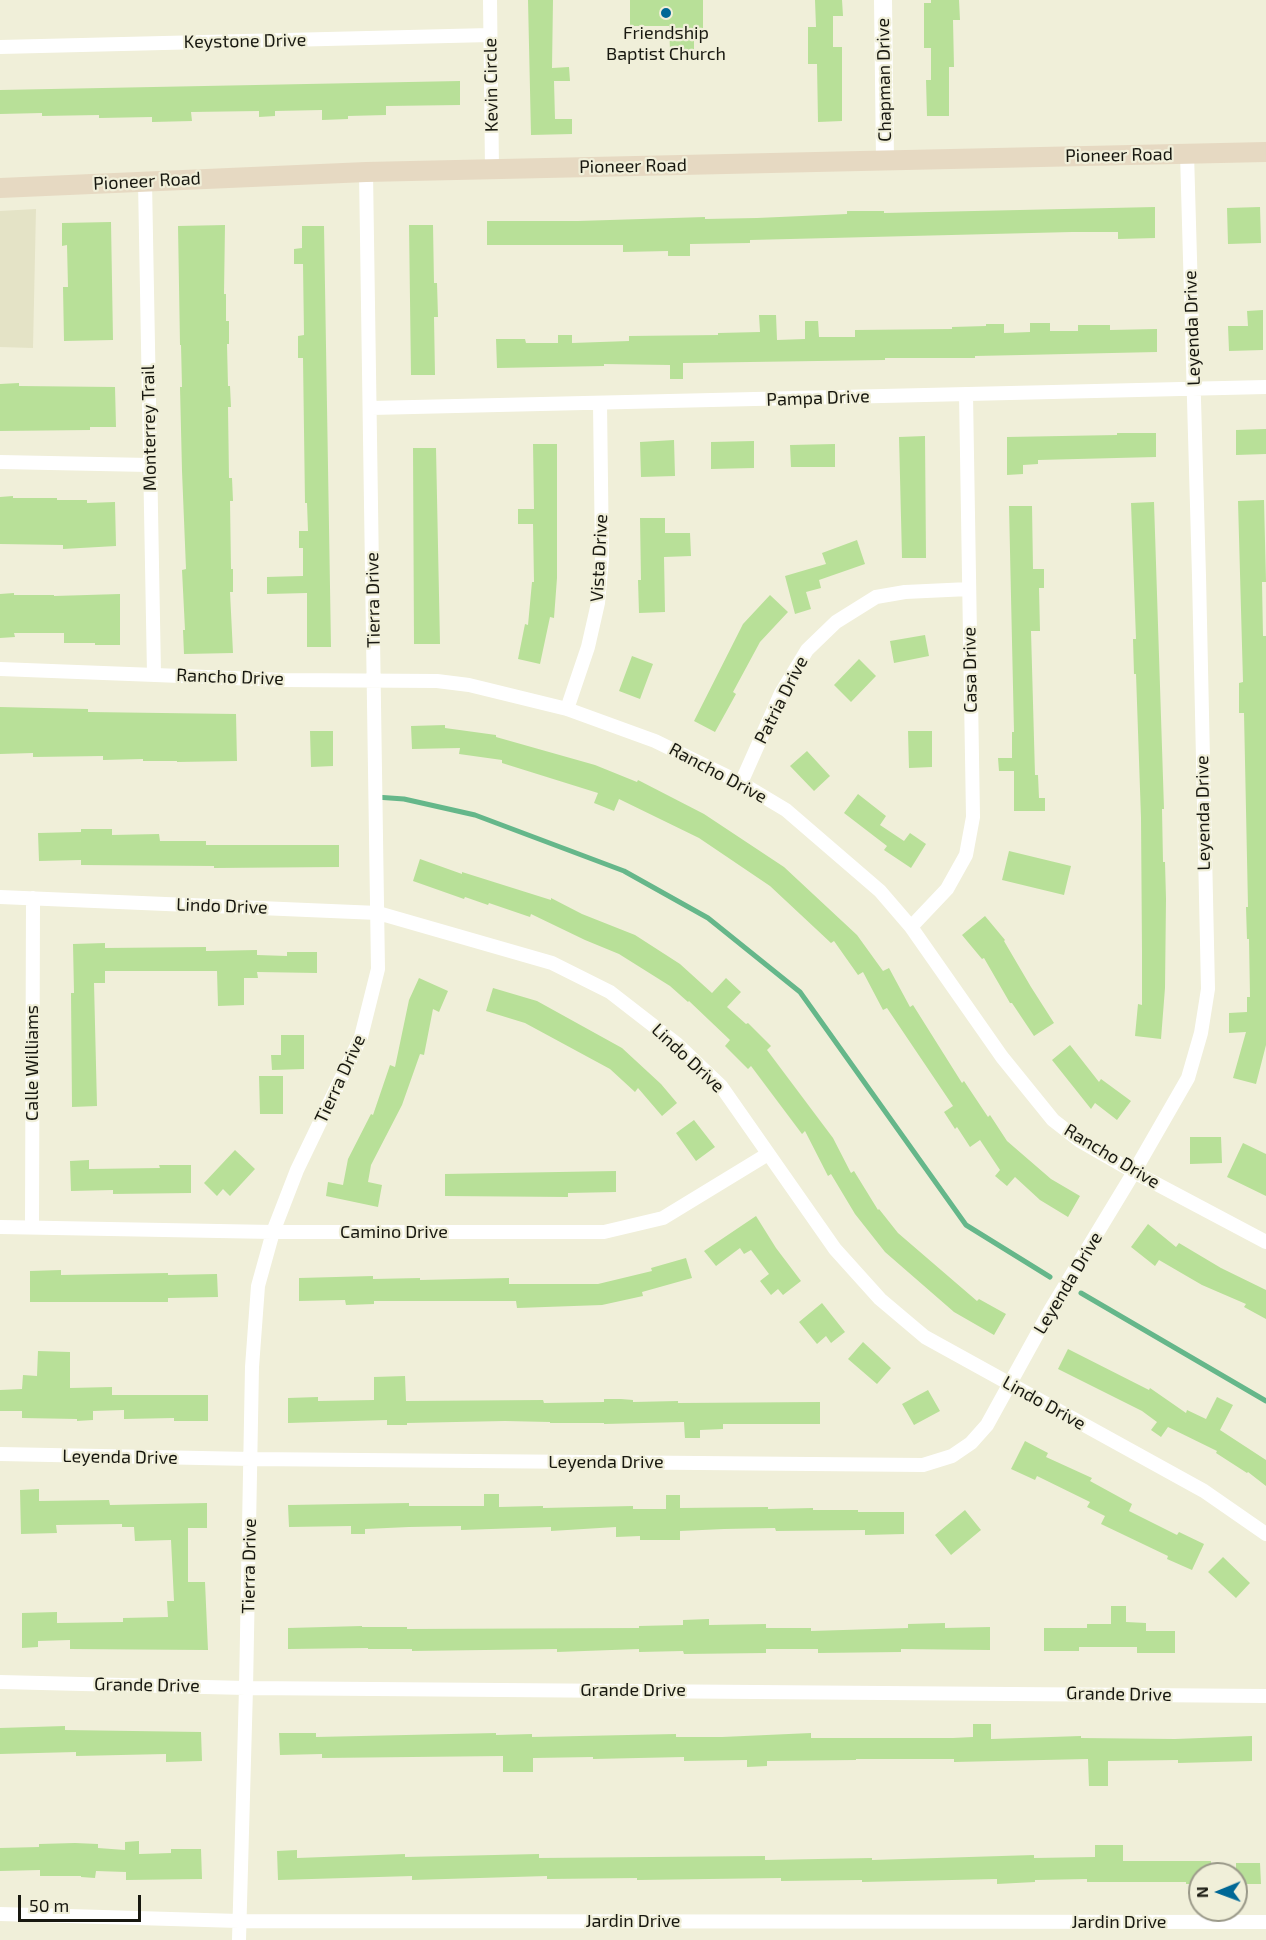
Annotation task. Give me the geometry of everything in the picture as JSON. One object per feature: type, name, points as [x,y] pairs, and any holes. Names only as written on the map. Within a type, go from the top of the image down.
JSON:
[{"type":"main road","name":"Pioneer Road","points":[[0,188],[366,172],[1266,152]]},
{"type":"street","name":"Kevin Circle","points":[[490,0],[492,169]]},
{"type":"street","name":"Chapman Drive","points":[[883,0],[885,160]]},
{"type":"street","name":"Keystone Drive","points":[[0,47],[490,35]]},
{"type":"street","name":"Leyenda Drive","points":[[0,1454],[251,1459],[923,1465],[952,1456],[971,1443],[987,1425],[1051,1309],[1188,1078],[1201,1033],[1208,989],[1187,153]]},
{"type":"street","name":"Tierra Drive","points":[[239,1940],[252,1367],[258,1286],[273,1232],[297,1170],[361,1037],[378,969],[366,172]]},
{"type":"street","name":"Monterrey Trail","points":[[145,181],[154,674]]},
{"type":"street","name":"Pampa Drive","points":[[370,408],[1266,387]]},
{"type":"street","name":"Casa Drive","points":[[911,927],[947,889],[966,855],[973,817],[966,394]]},
{"type":"street","name":"Vista Drive","points":[[567,709],[588,647],[598,603],[602,559],[600,404]]},
{"type":"street","points":[[0,462],[149,465]]},
{"type":"street","name":"Patria Drive","points":[[741,783],[781,693],[807,650],[836,622],[876,597],[905,592],[969,589]]},
{"type":"street","name":"Rancho Drive","points":[[0,669],[284,680],[437,681],[469,685],[567,709],[655,741],[741,783],[786,810],[880,891],[911,927],[1002,1057],[1053,1120],[1080,1141],[1134,1172],[1266,1242]]},
{"type":"street","name":"Lindo Drive","points":[[0,897],[378,913],[552,963],[610,992],[676,1044],[721,1086],[835,1249],[880,1299],[925,1337],[1204,1491],[1266,1534]]},
{"type":"street","name":"Calle Williams","points":[[32,1227],[33,898]]},
{"type":"street","name":"Camino Drive","points":[[0,1227],[273,1232],[604,1232],[663,1218],[768,1154]]},
{"type":"street","name":"Grande Drive","points":[[0,1682],[246,1688],[1266,1696]]},
{"type":"street","name":"Jardin Drive","points":[[0,1914],[239,1921],[1266,1922]]},
{"type":"shaded area","points":[[36,209],[33,348],[0,347],[0,211]]},
{"type":"building","points":[[528,0],[553,0],[552,68],[569,67],[570,81],[554,81],[555,119],[572,119],[572,134],[531,135]]},
{"type":"building","name":"Friendship Baptist Church","points":[[630,0],[703,0],[703,31],[694,30],[694,50],[670,50],[669,26],[630,26]]},
{"type":"building","points":[[815,0],[842,0],[843,16],[833,16],[833,47],[842,47],[842,121],[818,122],[817,64],[808,64],[808,27],[816,27]]},
{"type":"building","points":[[931,0],[959,0],[960,20],[953,20],[954,67],[949,67],[949,116],[927,116],[926,80],[931,80],[931,48],[924,48],[924,3],[931,3]]},
{"type":"building","points":[[460,81],[460,105],[386,106],[386,115],[348,116],[348,119],[322,120],[322,110],[275,111],[275,116],[259,117],[259,111],[191,112],[192,121],[152,122],[152,117],[99,118],[99,115],[0,114],[0,90]]},
{"type":"building","points":[[1155,207],[1155,238],[1118,239],[1118,232],[1072,232],[750,240],[750,243],[690,244],[690,256],[668,256],[668,251],[623,252],[623,245],[487,245],[487,221],[757,218],[847,214],[847,211],[884,211],[884,213]]},
{"type":"building","points":[[1260,207],[1261,243],[1228,244],[1227,208]]},
{"type":"building","points":[[111,222],[113,340],[64,341],[63,287],[68,287],[67,245],[62,246],[62,223]]},
{"type":"building","points":[[225,225],[224,294],[226,294],[226,321],[229,321],[229,344],[227,344],[231,407],[228,407],[229,478],[232,478],[233,501],[230,501],[233,592],[230,592],[233,653],[184,654],[182,570],[186,569],[178,226]]},
{"type":"building","points":[[409,225],[433,225],[434,283],[437,283],[438,317],[434,317],[435,375],[411,375]]},
{"type":"building","points":[[302,226],[324,226],[331,647],[307,647],[307,593],[267,594],[267,577],[303,576],[303,548],[299,548],[299,531],[308,531],[307,503],[305,503],[303,358],[298,358],[298,336],[304,335],[303,264],[294,264],[294,249],[302,248]]},
{"type":"building","points":[[1263,310],[1263,350],[1229,351],[1228,326],[1248,326],[1247,311]]},
{"type":"building","points":[[759,315],[776,315],[777,340],[805,339],[805,321],[818,321],[819,337],[855,337],[855,330],[952,329],[952,327],[986,326],[986,324],[1004,324],[1004,333],[1030,332],[1030,323],[1050,323],[1050,331],[1078,331],[1078,325],[1110,325],[1110,330],[1157,329],[1157,352],[683,363],[683,379],[670,379],[670,365],[604,364],[604,366],[497,368],[496,339],[525,339],[526,343],[558,343],[558,335],[572,335],[572,343],[629,341],[629,336],[760,332]]},
{"type":"building","points":[[19,383],[19,386],[115,387],[116,427],[90,427],[90,430],[0,431],[0,384]]},
{"type":"building","points":[[1266,429],[1266,454],[1236,455],[1236,430]]},
{"type":"building","points":[[1117,433],[1156,433],[1156,457],[1038,460],[1038,464],[1023,465],[1023,474],[1007,475],[1007,437],[1117,435]]},
{"type":"building","points":[[925,436],[926,558],[902,558],[899,437]]},
{"type":"building","points":[[674,440],[675,476],[641,477],[640,442]]},
{"type":"building","points":[[754,441],[754,468],[711,469],[711,442]]},
{"type":"building","points":[[533,444],[557,444],[557,578],[554,618],[550,617],[540,664],[518,659],[525,624],[528,625],[532,582],[534,582],[533,524],[518,524],[518,509],[534,509]]},
{"type":"building","points":[[835,444],[835,467],[791,467],[790,445]]},
{"type":"building","points":[[413,448],[436,448],[440,644],[414,644]]},
{"type":"building","points":[[13,496],[13,498],[87,500],[87,503],[115,502],[116,546],[63,549],[63,545],[0,544],[0,497]]},
{"type":"building","points":[[1264,500],[1266,582],[1262,582],[1263,636],[1266,636],[1266,1045],[1256,1084],[1233,1078],[1246,1032],[1229,1033],[1229,1013],[1247,1012],[1247,997],[1250,997],[1246,907],[1248,907],[1244,713],[1239,713],[1239,683],[1243,682],[1238,501]]},
{"type":"building","points":[[1154,502],[1164,809],[1162,809],[1163,862],[1165,862],[1166,899],[1165,988],[1161,1039],[1135,1036],[1138,1004],[1142,1005],[1141,818],[1136,674],[1134,674],[1133,639],[1136,639],[1131,503]]},
{"type":"building","points":[[1009,506],[1032,506],[1033,569],[1044,569],[1044,588],[1039,588],[1040,631],[1031,631],[1035,775],[1038,775],[1039,798],[1045,798],[1045,811],[1014,811],[1014,771],[999,771],[998,758],[1012,758],[1012,732],[1014,732]]},
{"type":"building","points":[[640,518],[665,518],[665,533],[690,533],[691,556],[664,557],[665,612],[639,613]]},
{"type":"building","points":[[857,540],[865,564],[819,580],[821,588],[806,592],[811,609],[795,614],[785,576],[826,564],[822,553]]},
{"type":"building","points":[[14,593],[14,595],[54,596],[120,594],[120,645],[64,643],[64,633],[14,633],[15,637],[0,638],[0,594]]},
{"type":"building","points":[[770,595],[788,612],[760,642],[715,732],[694,721],[743,624]]},
{"type":"building","points":[[925,635],[929,656],[894,663],[890,641]]},
{"type":"building","points":[[632,656],[653,664],[640,699],[619,691]]},
{"type":"building","points":[[859,659],[876,676],[851,702],[834,685]]},
{"type":"building","points":[[0,707],[88,709],[88,712],[236,714],[237,761],[103,760],[103,756],[33,757],[33,753],[0,754]]},
{"type":"building","points":[[445,725],[445,728],[496,735],[496,737],[595,765],[637,782],[638,780],[704,814],[784,867],[857,935],[883,971],[889,968],[910,1007],[913,1005],[962,1083],[964,1081],[1007,1141],[1051,1179],[1080,1196],[1068,1217],[1040,1200],[1015,1177],[1007,1186],[995,1176],[1000,1170],[980,1140],[970,1147],[944,1112],[953,1106],[887,1008],[883,1010],[863,972],[858,975],[834,941],[831,943],[770,886],[699,838],[619,799],[614,811],[594,803],[598,793],[502,763],[502,760],[459,754],[460,748],[412,749],[411,726]]},
{"type":"building","points":[[310,731],[333,731],[333,766],[311,767]]},
{"type":"building","points":[[908,731],[932,731],[932,767],[909,768]]},
{"type":"building","points":[[807,751],[830,776],[814,791],[790,766]]},
{"type":"building","points":[[858,794],[886,816],[880,825],[904,841],[910,833],[926,844],[911,868],[884,850],[887,846],[844,813]]},
{"type":"building","points":[[81,829],[112,829],[112,835],[159,834],[160,841],[206,841],[206,845],[339,845],[339,867],[214,868],[214,866],[81,865],[81,860],[39,861],[38,833],[81,832]]},
{"type":"building","points":[[1009,851],[1071,866],[1064,895],[1002,880]]},
{"type":"building","points":[[420,859],[462,874],[462,872],[551,900],[551,898],[582,914],[635,935],[680,964],[712,993],[726,978],[741,992],[727,1007],[746,1024],[748,1023],[771,1046],[767,1050],[833,1138],[851,1173],[854,1171],[878,1210],[898,1233],[977,1301],[979,1299],[1006,1314],[994,1335],[954,1312],[885,1252],[855,1214],[831,1174],[828,1176],[805,1131],[802,1134],[751,1066],[748,1069],[725,1046],[730,1040],[689,1001],[670,986],[619,954],[531,914],[530,917],[489,903],[488,905],[465,897],[464,899],[413,881]]},
{"type":"building","points":[[985,916],[1005,940],[1054,1023],[1034,1036],[1010,1003],[984,958],[982,959],[962,935]]},
{"type":"building","points":[[105,943],[105,948],[206,947],[206,951],[257,950],[257,955],[287,956],[287,952],[317,952],[317,973],[257,972],[258,978],[244,978],[244,1005],[218,1006],[217,971],[105,971],[105,983],[94,983],[97,1106],[72,1107],[73,944]]},
{"type":"building","points":[[419,978],[448,991],[439,1012],[433,1009],[424,1055],[420,1054],[402,1105],[371,1165],[368,1182],[382,1185],[378,1207],[326,1196],[328,1182],[343,1185],[348,1159],[371,1114],[373,1115],[390,1065],[395,1067],[409,1000]]},
{"type":"building","points":[[493,988],[537,1001],[622,1048],[661,1084],[677,1103],[662,1116],[638,1088],[635,1092],[610,1069],[525,1023],[486,1011]]},
{"type":"building","points":[[281,1035],[304,1035],[304,1069],[272,1070],[271,1055],[281,1055]]},
{"type":"building","points":[[1070,1045],[1099,1082],[1101,1079],[1131,1101],[1117,1120],[1095,1103],[1091,1109],[1052,1060]]},
{"type":"building","points":[[259,1076],[283,1076],[283,1114],[260,1114]]},
{"type":"building","points":[[694,1120],[715,1147],[696,1161],[676,1133]]},
{"type":"building","points":[[1190,1137],[1221,1137],[1222,1163],[1190,1164]]},
{"type":"building","points":[[1243,1143],[1266,1154],[1266,1196],[1227,1177]]},
{"type":"building","points":[[235,1150],[255,1169],[230,1196],[223,1189],[217,1196],[204,1183]]},
{"type":"building","points":[[89,1160],[89,1169],[191,1165],[191,1193],[113,1194],[113,1190],[71,1191],[70,1161]]},
{"type":"building","points":[[616,1171],[616,1192],[568,1193],[568,1197],[445,1196],[445,1174]]},
{"type":"building","points":[[756,1216],[801,1281],[783,1295],[778,1289],[771,1295],[760,1281],[769,1274],[751,1250],[744,1254],[740,1248],[716,1266],[704,1251]]},
{"type":"building","points":[[1148,1224],[1176,1247],[1179,1243],[1221,1268],[1266,1290],[1266,1319],[1244,1307],[1246,1304],[1202,1285],[1159,1260],[1155,1266],[1131,1247]]},
{"type":"building","points":[[686,1258],[692,1278],[642,1292],[643,1296],[602,1305],[517,1308],[516,1301],[374,1301],[374,1304],[346,1305],[345,1300],[299,1301],[299,1278],[373,1276],[373,1279],[420,1278],[420,1280],[509,1278],[509,1284],[598,1284],[652,1271],[651,1268]]},
{"type":"building","points":[[61,1270],[61,1275],[217,1274],[218,1297],[168,1298],[168,1302],[30,1302],[30,1271]]},
{"type":"building","points":[[822,1303],[845,1332],[831,1343],[826,1336],[817,1344],[799,1322]]},
{"type":"building","points":[[863,1342],[891,1368],[877,1384],[848,1359]]},
{"type":"building","points":[[1068,1349],[1149,1390],[1150,1388],[1186,1413],[1187,1410],[1206,1419],[1217,1397],[1233,1405],[1220,1430],[1266,1460],[1266,1486],[1216,1453],[1217,1451],[1168,1427],[1161,1437],[1151,1430],[1157,1422],[1142,1411],[1058,1369]]},
{"type":"building","points":[[38,1351],[70,1352],[70,1388],[112,1387],[112,1395],[208,1395],[208,1421],[174,1421],[174,1418],[124,1419],[124,1410],[93,1411],[93,1420],[77,1421],[77,1419],[22,1418],[22,1411],[0,1411],[0,1390],[22,1389],[23,1375],[37,1376]]},
{"type":"building","points":[[405,1376],[406,1401],[543,1400],[544,1403],[604,1402],[604,1399],[621,1399],[633,1400],[633,1402],[678,1401],[678,1403],[820,1402],[820,1424],[723,1424],[723,1429],[700,1430],[700,1438],[685,1438],[684,1422],[604,1424],[505,1421],[387,1425],[387,1420],[288,1423],[288,1398],[318,1397],[318,1401],[374,1400],[374,1377]]},
{"type":"building","points":[[928,1390],[940,1411],[914,1425],[902,1404]]},
{"type":"building","points":[[1025,1441],[1048,1453],[1046,1457],[1092,1478],[1090,1481],[1132,1504],[1129,1511],[1177,1535],[1179,1532],[1204,1544],[1192,1570],[1101,1524],[1105,1516],[1087,1507],[1090,1502],[1037,1476],[1035,1480],[1011,1469]]},
{"type":"building","points":[[39,1489],[39,1501],[109,1500],[110,1505],[207,1503],[207,1528],[188,1528],[188,1582],[205,1582],[208,1650],[70,1649],[70,1640],[38,1641],[38,1647],[22,1648],[22,1613],[57,1612],[57,1623],[123,1622],[123,1618],[168,1617],[167,1601],[174,1601],[171,1540],[135,1541],[134,1527],[122,1527],[122,1524],[56,1525],[57,1533],[21,1534],[20,1490]]},
{"type":"building","points":[[484,1494],[499,1494],[499,1507],[633,1506],[633,1509],[666,1509],[666,1495],[680,1495],[680,1508],[768,1507],[768,1509],[813,1508],[813,1510],[858,1510],[858,1512],[904,1512],[904,1534],[865,1535],[865,1530],[724,1529],[680,1531],[680,1540],[640,1540],[640,1536],[616,1537],[616,1527],[551,1531],[551,1527],[461,1530],[461,1526],[409,1527],[365,1529],[365,1534],[351,1534],[351,1526],[289,1527],[288,1505],[409,1503],[409,1506],[484,1506]]},
{"type":"building","points":[[965,1510],[981,1530],[951,1555],[935,1535]]},
{"type":"building","points":[[1223,1557],[1250,1583],[1236,1598],[1208,1572]]},
{"type":"building","points":[[1111,1606],[1126,1606],[1126,1622],[1146,1623],[1146,1631],[1175,1631],[1175,1653],[1137,1653],[1137,1647],[1079,1647],[1079,1651],[1044,1651],[1044,1628],[1087,1628],[1087,1624],[1111,1624]]},
{"type":"building","points":[[709,1619],[709,1625],[766,1624],[766,1628],[811,1628],[811,1631],[908,1628],[908,1624],[945,1623],[945,1628],[990,1627],[990,1650],[901,1649],[901,1652],[818,1653],[818,1649],[766,1649],[766,1653],[684,1654],[683,1651],[639,1652],[639,1649],[557,1652],[557,1649],[412,1651],[412,1649],[368,1648],[288,1649],[288,1628],[362,1626],[407,1627],[407,1629],[639,1628],[639,1626],[683,1625],[683,1620]]},
{"type":"building","points":[[973,1724],[991,1724],[991,1739],[1081,1736],[1081,1738],[1175,1739],[1252,1736],[1252,1761],[1178,1763],[1178,1760],[1108,1761],[1108,1786],[1089,1786],[1088,1759],[954,1762],[954,1759],[767,1761],[767,1766],[747,1767],[747,1760],[684,1761],[684,1757],[533,1758],[533,1772],[503,1772],[503,1756],[322,1758],[322,1754],[280,1755],[279,1733],[316,1733],[316,1737],[496,1733],[496,1735],[532,1734],[532,1737],[676,1734],[676,1737],[722,1737],[811,1733],[811,1738],[953,1738],[973,1737]]},
{"type":"building","points":[[65,1726],[65,1730],[201,1732],[202,1761],[166,1762],[166,1754],[76,1756],[76,1752],[0,1754],[0,1728]]},
{"type":"building","points":[[139,1841],[139,1854],[171,1853],[171,1849],[201,1849],[202,1879],[126,1880],[126,1872],[96,1871],[95,1878],[40,1876],[40,1870],[0,1871],[0,1848],[75,1843],[98,1844],[98,1848],[125,1850],[125,1842]]},
{"type":"building","points":[[1095,1845],[1123,1845],[1123,1861],[1211,1862],[1188,1862],[1188,1884],[1186,1882],[1087,1882],[1087,1879],[1035,1880],[1035,1882],[997,1884],[997,1879],[862,1882],[862,1880],[781,1881],[781,1878],[547,1879],[547,1876],[412,1880],[412,1876],[278,1880],[277,1851],[297,1850],[297,1858],[405,1854],[405,1857],[539,1854],[539,1858],[765,1856],[765,1860],[872,1858],[872,1860],[1034,1855],[1034,1858],[1095,1857]]},
{"type":"building","points":[[1248,1863],[1260,1863],[1261,1884],[1248,1884]]},
{"type":"waterway","points":[[376,797],[404,799],[475,815],[624,871],[708,918],[800,992],[966,1225],[1050,1277]]},
{"type":"waterway","points":[[1081,1293],[1266,1401]]},
{"type":"place","name":"Friendship Baptist Church","points":[[666,13]]}]
